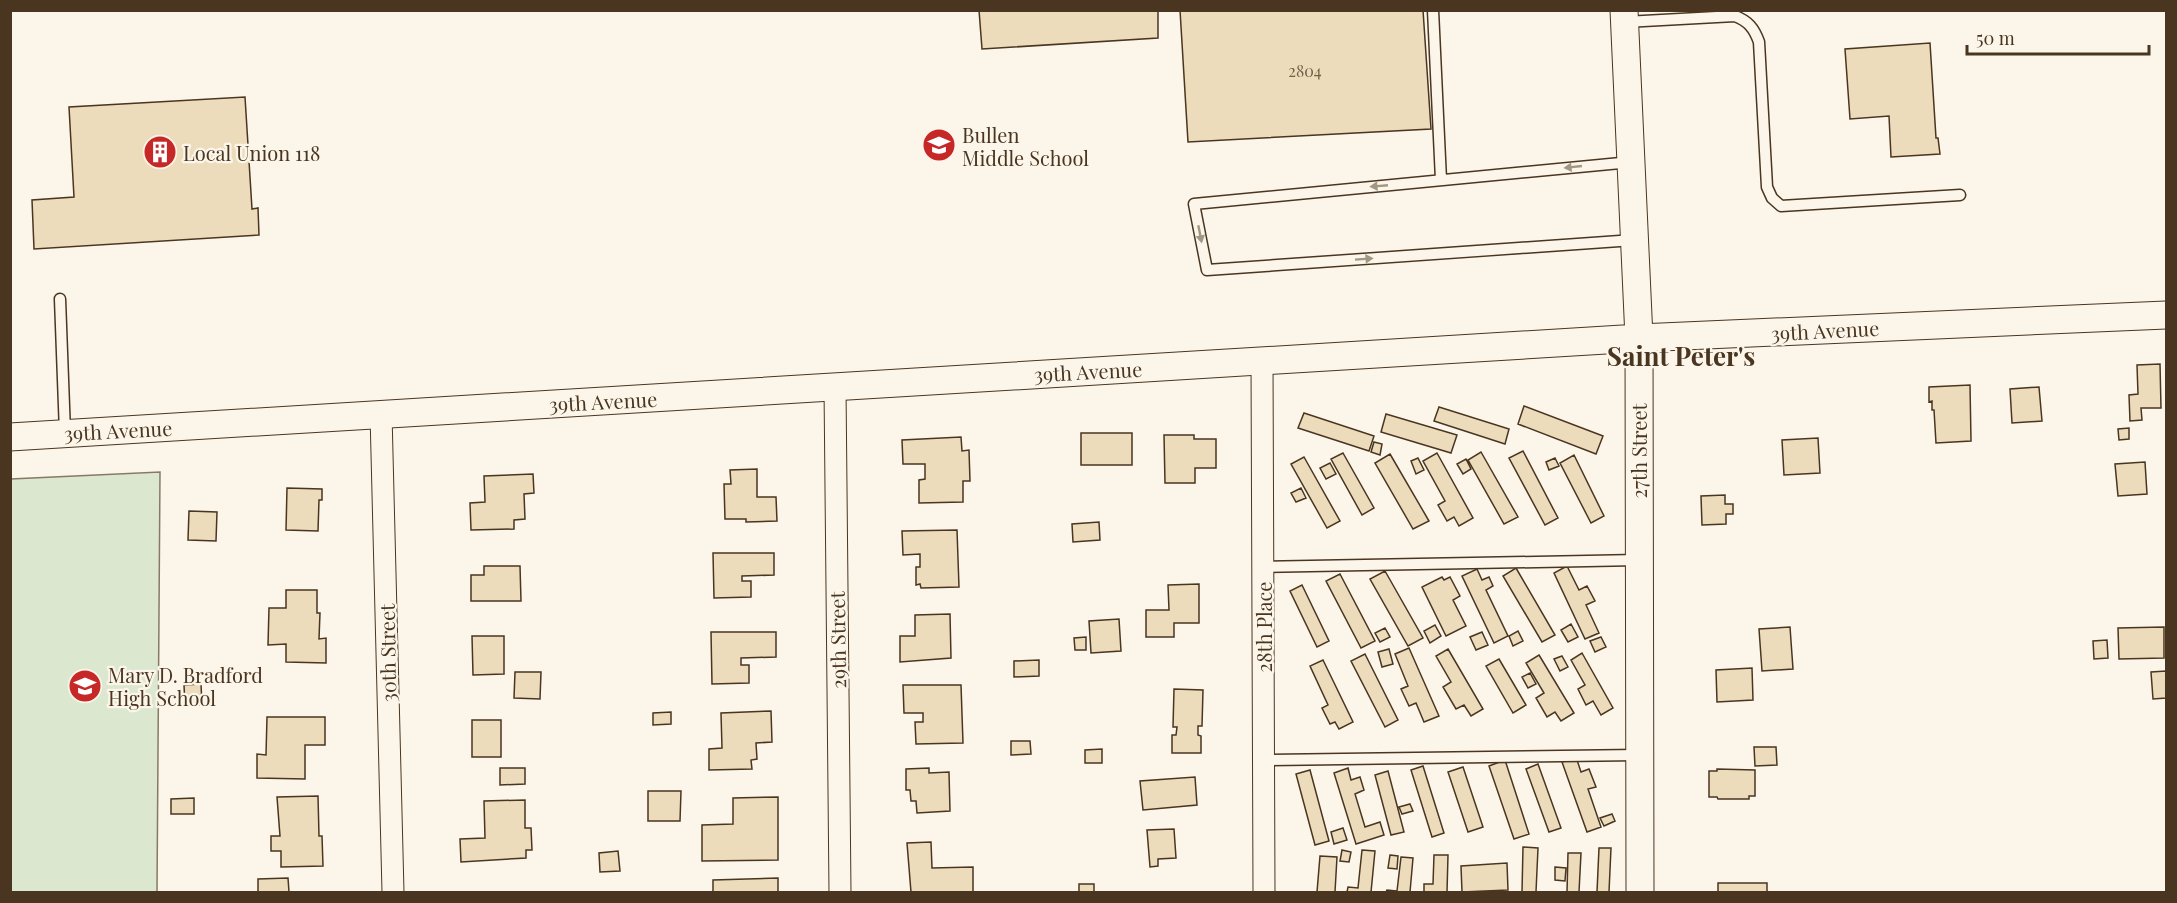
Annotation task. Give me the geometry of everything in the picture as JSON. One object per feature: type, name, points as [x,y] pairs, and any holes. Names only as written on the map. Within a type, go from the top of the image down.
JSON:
[{"type":"street","name":"27th Street","points":[[1624,16],[1638,338],[1640,892]]},
{"type":"street","name":"39th Avenue","points":[[10,436],[1638,338],[2166,315]]},
{"type":"street","name":"28th Place","points":[[1262,361],[1264,892]]},
{"type":"street","name":"29th Street","points":[[835,387],[840,892]]},
{"type":"street","name":"30th Street","points":[[381,414],[393,892]]},
{"type":"lane","points":[[1433,10],[1441,180]]},
{"type":"lane","points":[[1624,16],[1734,16],[1745,20],[1755,30],[1759,42],[1767,188],[1772,198],[1781,206],[1960,195]]},
{"type":"lane","points":[[1631,162],[1194,204],[1207,270],[1634,240]]},
{"type":"lane","points":[[60,299],[65,433]]},
{"type":"lane","points":[[1263,567],[1638,560]]},
{"type":"lane","points":[[1263,760],[1638,755]]},
{"type":"green space","name":"Mary D. Bradford High School","points":[[160,472],[157,892],[11,892],[11,479]]},
{"type":"building","points":[[979,10],[1158,10],[1158,38],[982,49]]},
{"type":"building","points":[[1180,10],[1423,10],[1431,129],[1188,142]]},
{"type":"building","points":[[1930,43],[1936,138],[1938,138],[1940,154],[1891,157],[1889,116],[1850,119],[1845,49]]},
{"type":"building","name":"Local Union 118","points":[[245,97],[252,209],[258,208],[259,235],[34,249],[32,200],[74,197],[69,107]]},
{"type":"building","points":[[2160,364],[2161,408],[2141,408],[2142,420],[2130,421],[2129,395],[2138,394],[2137,365]]},
{"type":"building","points":[[1970,385],[1971,441],[1936,443],[1934,410],[1932,410],[1932,401],[1929,402],[1929,387]]},
{"type":"building","points":[[2039,387],[2042,421],[2012,423],[2010,389]]},
{"type":"building","points":[[1524,406],[1603,436],[1596,454],[1518,424]]},
{"type":"building","points":[[1439,407],[1509,429],[1505,444],[1434,421]]},
{"type":"building","points":[[1304,413],[1374,436],[1369,451],[1298,428]]},
{"type":"building","points":[[1386,414],[1457,435],[1451,453],[1381,432]]},
{"type":"building","points":[[2129,428],[2129,439],[2119,440],[2118,429]]},
{"type":"building","points":[[1081,433],[1132,433],[1132,465],[1081,465]]},
{"type":"building","points":[[1164,435],[1194,435],[1194,439],[1216,439],[1216,468],[1195,468],[1195,483],[1165,483]]},
{"type":"building","points":[[961,437],[962,451],[969,450],[970,481],[963,481],[963,502],[919,503],[919,480],[925,479],[925,464],[903,464],[902,440]]},
{"type":"building","points":[[1818,438],[1820,473],[1784,475],[1782,440]]},
{"type":"building","points":[[1374,442],[1382,444],[1380,455],[1371,452]]},
{"type":"building","points":[[1523,451],[1558,518],[1545,525],[1509,458]]},
{"type":"building","points":[[1481,452],[1518,517],[1504,524],[1468,460]]},
{"type":"building","points":[[1343,453],[1374,508],[1362,515],[1331,459]]},
{"type":"building","points":[[1437,453],[1473,518],[1459,526],[1454,517],[1447,521],[1438,505],[1445,501],[1423,461]]},
{"type":"building","points":[[1390,454],[1429,521],[1413,529],[1375,463]]},
{"type":"building","points":[[1574,455],[1604,516],[1591,523],[1560,463]]},
{"type":"building","points":[[1304,457],[1340,521],[1327,528],[1291,464]]},
{"type":"building","points":[[1418,458],[1424,470],[1416,474],[1411,461]]},
{"type":"building","points":[[1555,458],[1559,466],[1549,470],[1546,462]]},
{"type":"building","points":[[1466,459],[1471,469],[1463,474],[1457,464]]},
{"type":"building","points":[[2145,462],[2147,494],[2118,496],[2115,464]]},
{"type":"building","points":[[1330,463],[1336,474],[1326,479],[1320,468]]},
{"type":"building","points":[[757,469],[757,497],[776,497],[777,521],[746,522],[746,519],[725,519],[724,484],[731,484],[730,470]]},
{"type":"building","points":[[533,474],[534,493],[524,494],[525,519],[514,520],[514,529],[471,530],[470,503],[485,502],[484,476]]},
{"type":"building","points":[[287,488],[322,489],[322,500],[319,500],[318,531],[286,530]]},
{"type":"building","points":[[1301,488],[1306,498],[1296,502],[1291,493]]},
{"type":"building","points":[[1725,495],[1725,504],[1733,504],[1733,514],[1726,514],[1726,524],[1702,525],[1701,496]]},
{"type":"building","points":[[189,511],[217,512],[216,541],[188,540]]},
{"type":"building","points":[[1099,522],[1100,540],[1073,542],[1072,524]]},
{"type":"building","points":[[957,530],[959,587],[921,588],[920,584],[916,585],[916,567],[920,567],[920,554],[903,555],[902,531]]},
{"type":"building","points":[[713,553],[774,553],[774,575],[742,576],[742,581],[751,581],[751,597],[714,598]]},
{"type":"building","points":[[484,566],[520,566],[521,601],[471,601],[471,575],[484,575]]},
{"type":"building","points":[[1567,566],[1579,590],[1587,586],[1595,601],[1586,605],[1599,633],[1585,639],[1554,573]]},
{"type":"building","points":[[1516,568],[1555,635],[1542,642],[1503,576]]},
{"type":"building","points":[[1477,569],[1482,580],[1489,577],[1493,586],[1486,590],[1508,636],[1494,643],[1462,576]]},
{"type":"building","points":[[1385,571],[1423,638],[1408,646],[1370,579]]},
{"type":"building","points":[[1340,574],[1375,641],[1361,648],[1326,581]]},
{"type":"building","points":[[1442,577],[1444,580],[1450,577],[1460,596],[1453,600],[1466,626],[1446,636],[1422,587]]},
{"type":"building","points":[[1199,584],[1199,623],[1174,623],[1174,637],[1146,637],[1146,610],[1169,610],[1168,585]]},
{"type":"building","points":[[1302,585],[1329,641],[1317,647],[1290,591]]},
{"type":"building","points":[[286,590],[317,590],[317,613],[320,613],[319,639],[326,638],[326,663],[286,662],[286,644],[268,645],[269,608],[286,608]]},
{"type":"building","points":[[950,614],[951,658],[900,662],[900,636],[915,636],[915,615]]},
{"type":"building","points":[[1119,619],[1121,651],[1091,653],[1089,621]]},
{"type":"building","points":[[1571,624],[1578,637],[1568,642],[1561,630]]},
{"type":"building","points":[[1435,625],[1441,636],[1430,643],[1424,631]]},
{"type":"building","points":[[1790,627],[1793,669],[1762,671],[1759,629]]},
{"type":"building","points":[[2164,627],[2164,658],[2119,659],[2118,628]]},
{"type":"building","points":[[1385,628],[1390,637],[1380,642],[1375,633]]},
{"type":"building","points":[[1518,631],[1523,641],[1513,646],[1509,636]]},
{"type":"building","points":[[711,632],[776,632],[776,657],[741,658],[741,665],[749,665],[749,683],[712,684]]},
{"type":"building","points":[[1482,632],[1488,645],[1476,650],[1470,637]]},
{"type":"building","points":[[472,636],[504,636],[504,674],[473,675]]},
{"type":"building","points":[[1086,637],[1086,650],[1075,650],[1074,638]]},
{"type":"building","points":[[1601,637],[1606,647],[1595,652],[1590,641]]},
{"type":"building","points":[[2107,640],[2108,658],[2094,659],[2093,641]]},
{"type":"building","points":[[1409,648],[1439,716],[1424,722],[1416,703],[1409,706],[1401,689],[1408,686],[1395,654]]},
{"type":"building","points":[[1389,649],[1393,664],[1382,667],[1378,652]]},
{"type":"building","points":[[1448,649],[1483,709],[1471,716],[1464,705],[1456,709],[1443,687],[1451,682],[1436,656]]},
{"type":"building","points":[[1582,653],[1613,708],[1601,715],[1593,701],[1586,705],[1578,689],[1585,685],[1571,660]]},
{"type":"building","points":[[1365,654],[1398,720],[1385,727],[1351,661]]},
{"type":"building","points":[[1539,655],[1574,713],[1561,721],[1555,712],[1547,717],[1536,698],[1544,693],[1526,663]]},
{"type":"building","points":[[1562,656],[1568,667],[1560,671],[1554,659]]},
{"type":"building","points":[[1499,659],[1526,705],[1513,713],[1486,666]]},
{"type":"building","points":[[1039,660],[1039,676],[1014,677],[1014,661]]},
{"type":"building","points":[[1323,660],[1353,722],[1339,729],[1335,722],[1330,724],[1322,708],[1328,705],[1310,666]]},
{"type":"building","points":[[1752,668],[1753,700],[1717,702],[1716,670]]},
{"type":"building","points":[[2166,671],[2166,698],[2153,699],[2151,672]]},
{"type":"building","points":[[515,672],[541,672],[540,699],[514,698]]},
{"type":"building","points":[[1530,673],[1536,684],[1528,688],[1522,677]]},
{"type":"building","points":[[201,684],[202,705],[185,706],[184,685]]},
{"type":"building","points":[[903,685],[961,685],[963,743],[916,744],[915,722],[923,722],[923,713],[904,713]]},
{"type":"building","points":[[1174,689],[1203,690],[1202,726],[1198,726],[1198,735],[1201,736],[1201,753],[1172,753],[1172,735],[1176,735],[1177,727],[1173,727]]},
{"type":"building","points":[[771,711],[772,742],[756,743],[757,759],[751,760],[752,769],[709,770],[709,749],[722,748],[721,713]]},
{"type":"building","points":[[671,712],[671,724],[653,725],[653,713]]},
{"type":"building","points":[[267,717],[325,717],[325,745],[305,745],[305,779],[257,778],[257,754],[266,755]]},
{"type":"building","points":[[472,720],[501,720],[501,757],[472,757]]},
{"type":"building","points":[[1011,741],[1030,741],[1031,754],[1011,755]]},
{"type":"building","points":[[1754,747],[1776,747],[1777,765],[1755,766]]},
{"type":"building","points":[[1102,749],[1102,763],[1085,763],[1085,750]]},
{"type":"building","points":[[1576,757],[1581,772],[1589,769],[1596,787],[1588,789],[1601,827],[1587,832],[1562,762]]},
{"type":"building","points":[[1505,760],[1529,834],[1514,839],[1489,766]]},
{"type":"building","points":[[1538,764],[1561,828],[1549,832],[1526,769]]},
{"type":"building","points":[[1423,766],[1444,833],[1432,837],[1411,770]]},
{"type":"building","points":[[1463,767],[1483,827],[1468,832],[1448,772]]},
{"type":"building","points":[[500,768],[525,768],[525,784],[500,785]]},
{"type":"building","points":[[929,768],[929,773],[949,772],[950,811],[917,813],[916,801],[911,801],[910,790],[906,790],[906,769]]},
{"type":"building","points":[[1348,768],[1351,780],[1360,777],[1364,790],[1355,794],[1365,827],[1380,822],[1384,835],[1356,844],[1334,773]]},
{"type":"building","points":[[1717,769],[1755,770],[1755,796],[1749,796],[1749,799],[1709,797],[1709,771],[1717,771]]},
{"type":"building","points":[[1310,770],[1329,841],[1315,845],[1296,774]]},
{"type":"building","points":[[1388,771],[1404,832],[1391,835],[1375,775]]},
{"type":"building","points":[[1195,777],[1197,805],[1143,810],[1140,781]]},
{"type":"building","points":[[648,791],[681,791],[680,821],[648,821]]},
{"type":"building","points":[[318,796],[319,836],[322,836],[323,866],[281,867],[281,851],[271,851],[271,836],[280,836],[277,797]]},
{"type":"building","points":[[778,797],[778,860],[702,861],[702,825],[733,824],[733,798]]},
{"type":"building","points":[[194,798],[194,814],[171,814],[171,799]]},
{"type":"building","points":[[525,800],[525,828],[531,828],[532,850],[526,850],[526,858],[461,862],[460,839],[485,838],[484,801]]},
{"type":"building","points":[[1410,804],[1413,811],[1402,814],[1399,807]]},
{"type":"building","points":[[1612,814],[1615,821],[1604,826],[1600,818]]},
{"type":"building","points":[[1343,828],[1347,840],[1334,844],[1331,832]]},
{"type":"building","points":[[1174,829],[1176,858],[1158,859],[1158,866],[1150,867],[1147,830]]},
{"type":"building","points":[[931,842],[932,868],[973,867],[973,892],[911,892],[907,843]]},
{"type":"building","points":[[1523,847],[1538,848],[1536,892],[1522,892]]},
{"type":"building","points":[[1599,848],[1611,848],[1609,892],[1597,892]]},
{"type":"building","points":[[1342,850],[1351,852],[1349,862],[1340,861]]},
{"type":"building","points":[[1362,850],[1375,851],[1371,892],[1347,892],[1348,887],[1358,888]]},
{"type":"building","points":[[618,851],[620,871],[600,872],[599,853]]},
{"type":"building","points":[[1568,853],[1581,853],[1579,892],[1567,892]]},
{"type":"building","points":[[1390,855],[1398,856],[1397,869],[1388,868]]},
{"type":"building","points":[[1434,855],[1448,855],[1447,892],[1424,892],[1424,884],[1433,884]]},
{"type":"building","points":[[1320,856],[1337,857],[1335,892],[1317,892]]},
{"type":"building","points":[[1401,857],[1413,858],[1410,892],[1386,892],[1387,890],[1397,891]]},
{"type":"building","points":[[1507,863],[1508,890],[1462,892],[1461,866]]},
{"type":"building","points":[[1555,867],[1566,868],[1565,881],[1555,880]]},
{"type":"building","points":[[288,878],[289,892],[258,892],[258,879]]},
{"type":"building","points":[[778,878],[778,892],[713,892],[713,880]]},
{"type":"building","points":[[1718,883],[1767,883],[1767,892],[1718,892]]},
{"type":"building","points":[[1079,884],[1094,884],[1094,892],[1079,892]]},
{"type":"place","name":"Bullen Middle School","points":[[939,145]]},
{"type":"place","name":"Local Union 118","points":[[160,152]]},
{"type":"place","name":"Mary D. Bradford High School","points":[[85,686]]},
{"type":"district","name":"Saint Peter's","points":[[1681,355]]}]
